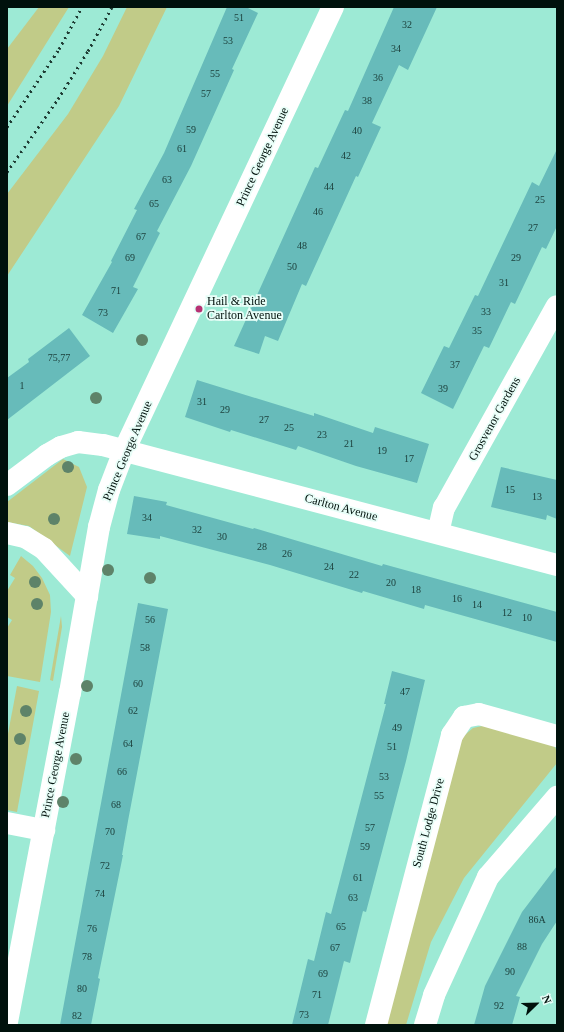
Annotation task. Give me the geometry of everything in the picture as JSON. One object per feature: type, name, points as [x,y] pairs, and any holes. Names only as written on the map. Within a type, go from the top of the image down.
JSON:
[{"type":"street","name":"Prince George Avenue","points":[[7,1022],[104,507],[124,452],[333,7]]},
{"type":"street","name":"Grosvenor Gardens","points":[[438,533],[444,508],[557,306]]},
{"type":"street","name":"Carlton Avenue","points":[[7,485],[47,455],[71,444],[78,442],[103,445],[124,452],[141,454],[557,565]]},
{"type":"street","points":[[7,533],[25,537],[44,549],[87,596]]},
{"type":"street","name":"South Lodge Drive","points":[[376,1025],[452,736],[464,717],[479,714],[557,736]]},
{"type":"street","points":[[425,1025],[434,995],[488,877],[557,797]]},
{"type":"street","points":[[7,823],[44,830]]},
{"type":"green space","points":[[39,7],[69,7],[7,106],[7,49]]},
{"type":"green space","points":[[127,7],[167,7],[119,106],[7,276],[7,194],[68,114],[103,56]]},
{"type":"green space","points":[[63,459],[79,467],[87,487],[70,556],[29,526],[7,522],[7,502]]},
{"type":"green space","points":[[21,556],[33,566],[42,578],[50,595],[51,612],[40,682],[7,676],[7,628],[12,620],[7,617],[7,591],[15,578],[10,575]]},
{"type":"green space","points":[[61,616],[62,627],[53,681],[50,680]]},
{"type":"green space","points":[[17,686],[39,691],[17,812],[7,810],[7,739]]},
{"type":"green space","points":[[487,725],[552,744],[557,750],[557,763],[464,878],[431,942],[406,1025],[386,1025],[460,739],[473,728]]},
{"type":"building","points":[[227,7],[246,7],[258,13],[232,69],[234,70],[191,166],[157,231],[160,233],[133,287],[138,289],[113,333],[82,315],[112,262],[111,261],[137,210],[134,209],[164,153]]},
{"type":"building","points":[[394,7],[437,7],[408,70],[399,65],[372,123],[381,127],[358,177],[356,176],[306,286],[302,284],[278,341],[265,336],[259,354],[234,346],[315,167],[318,168],[345,110],[348,111]]},
{"type":"building","points":[[557,149],[557,226],[546,249],[542,247],[515,304],[511,302],[489,348],[484,346],[453,409],[421,393],[444,346],[449,348],[475,295],[478,296],[532,182],[539,186]]},
{"type":"building","points":[[69,328],[90,356],[7,420],[7,378],[29,362],[28,359]]},
{"type":"building","points":[[197,380],[314,416],[314,413],[373,433],[375,427],[429,444],[417,483],[356,466],[298,446],[296,450],[231,430],[230,432],[185,417]]},
{"type":"building","points":[[501,467],[557,480],[557,519],[547,515],[546,520],[491,507]]},
{"type":"building","points":[[134,496],[167,502],[166,505],[253,529],[254,528],[382,566],[383,564],[557,612],[557,642],[425,605],[424,609],[363,591],[362,593],[270,565],[160,536],[160,539],[127,534]]},
{"type":"building","points":[[138,603],[168,609],[123,855],[98,978],[100,979],[91,1025],[60,1025]]},
{"type":"building","points":[[392,671],[425,680],[406,761],[366,912],[363,911],[350,963],[344,961],[328,1025],[292,1025],[308,959],[314,961],[326,912],[331,914],[386,704],[384,704]]},
{"type":"building","points":[[557,866],[557,921],[542,944],[516,996],[520,997],[512,1025],[474,1025],[485,986],[522,912]]},
{"type":"railway","points":[[7,127],[59,49],[82,7]]},
{"type":"railway","points":[[7,172],[58,99],[88,51],[112,7]]},
{"type":"place","name":"Hail & Ride Carlton Avenue","points":[[199,309]]}]
